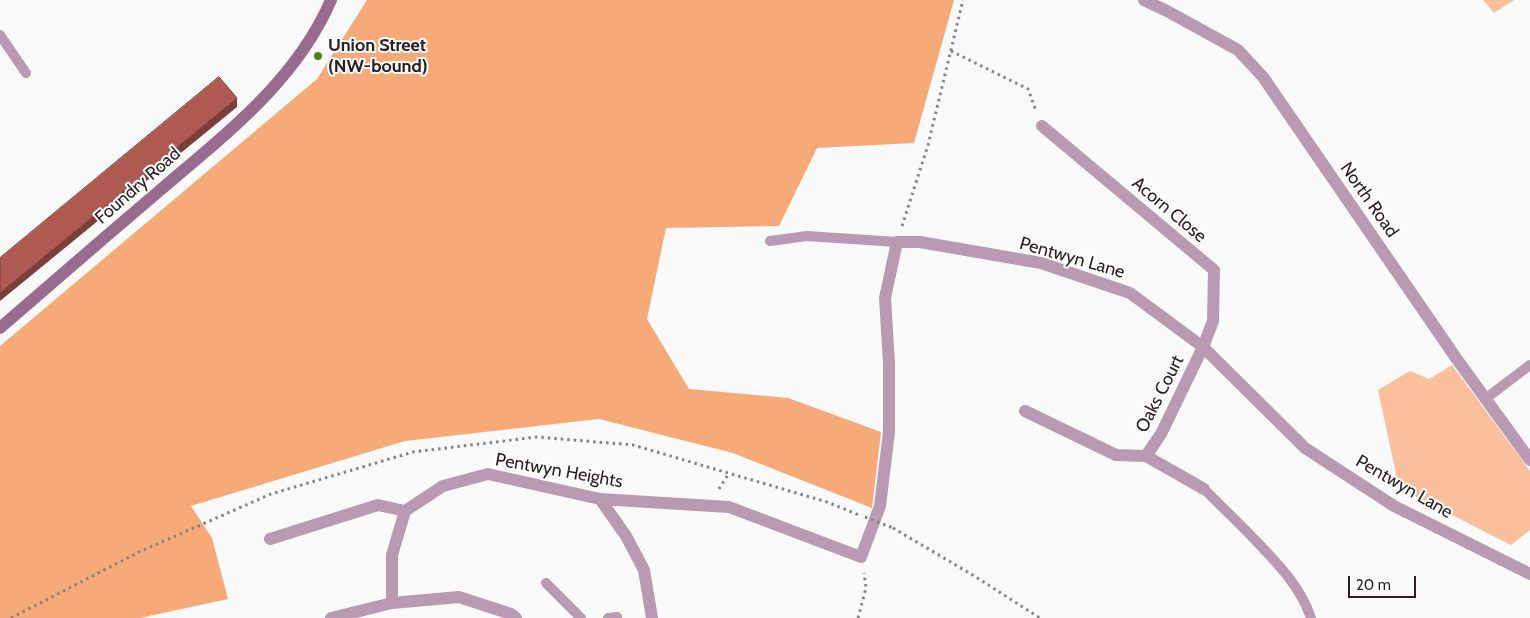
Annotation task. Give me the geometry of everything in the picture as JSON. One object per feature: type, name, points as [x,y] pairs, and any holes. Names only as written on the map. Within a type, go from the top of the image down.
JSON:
[{"type":"main road","name":"Foundry Road","points":[[0,328],[250,113],[293,65],[321,22],[330,0]]},
{"type":"street","name":"North Road","points":[[1144,0],[1168,11],[1238,50],[1263,77],[1485,399],[1530,460]]},
{"type":"street","name":"Acorn Close","points":[[1042,126],[1214,270],[1213,322],[1203,346]]},
{"type":"street","name":"Pentwyn Lane","points":[[897,242],[920,242],[1041,263],[1130,293],[1203,346],[1305,448],[1394,506],[1530,574]]},
{"type":"street","points":[[861,557],[880,506],[889,432],[889,364],[885,298],[897,242]]},
{"type":"street","name":"Oaks Court","points":[[1146,456],[1161,434],[1203,346]]},
{"type":"street","name":"Oaks Court","points":[[1025,411],[1116,455],[1146,456],[1204,489]]},
{"type":"street","name":"Pentwyn Heights","points":[[405,511],[443,486],[488,474],[600,499],[729,507],[861,557]]},
{"type":"street","points":[[600,499],[626,536],[644,570],[652,618]]},
{"type":"street","points":[[270,539],[378,505],[405,511],[392,555],[392,603]]},
{"type":"street","points":[[331,618],[392,603],[459,597],[510,617]]},
{"type":"lane","points":[[0,35],[26,73]]},
{"type":"lane","points":[[770,241],[806,236],[897,242]]},
{"type":"lane","points":[[1485,399],[1530,365]]},
{"type":"lane","points":[[1204,489],[1273,558],[1294,583],[1307,606],[1311,618]]},
{"type":"lane","points":[[546,583],[581,618]]},
{"type":"lane","points":[[608,618],[617,617]]},
{"type":"path","points":[[897,242],[928,145],[963,0]]},
{"type":"path","points":[[951,51],[1028,89],[1042,126]]},
{"type":"path","points":[[865,517],[893,528],[1040,618]]},
{"type":"path","points":[[858,618],[866,588],[861,557]]},
{"type":"shaded area","points":[[367,0],[954,0],[914,143],[817,148],[779,226],[666,228],[647,319],[689,389],[788,398],[881,432],[872,508],[733,453],[599,419],[405,441],[191,506],[212,538],[228,599],[140,618],[0,618],[0,346],[317,79]]},
{"type":"shaded area","points":[[1483,0],[1514,0],[1494,13]]},
{"type":"shaded area","points":[[1452,365],[1530,471],[1530,530],[1511,545],[1399,488],[1378,390],[1410,371],[1429,379]]},
{"type":"building","points":[[219,77],[237,98],[0,293],[0,258]]},
{"type":"place","name":"Union Street (NW-bound)","points":[[318,56]]}]
